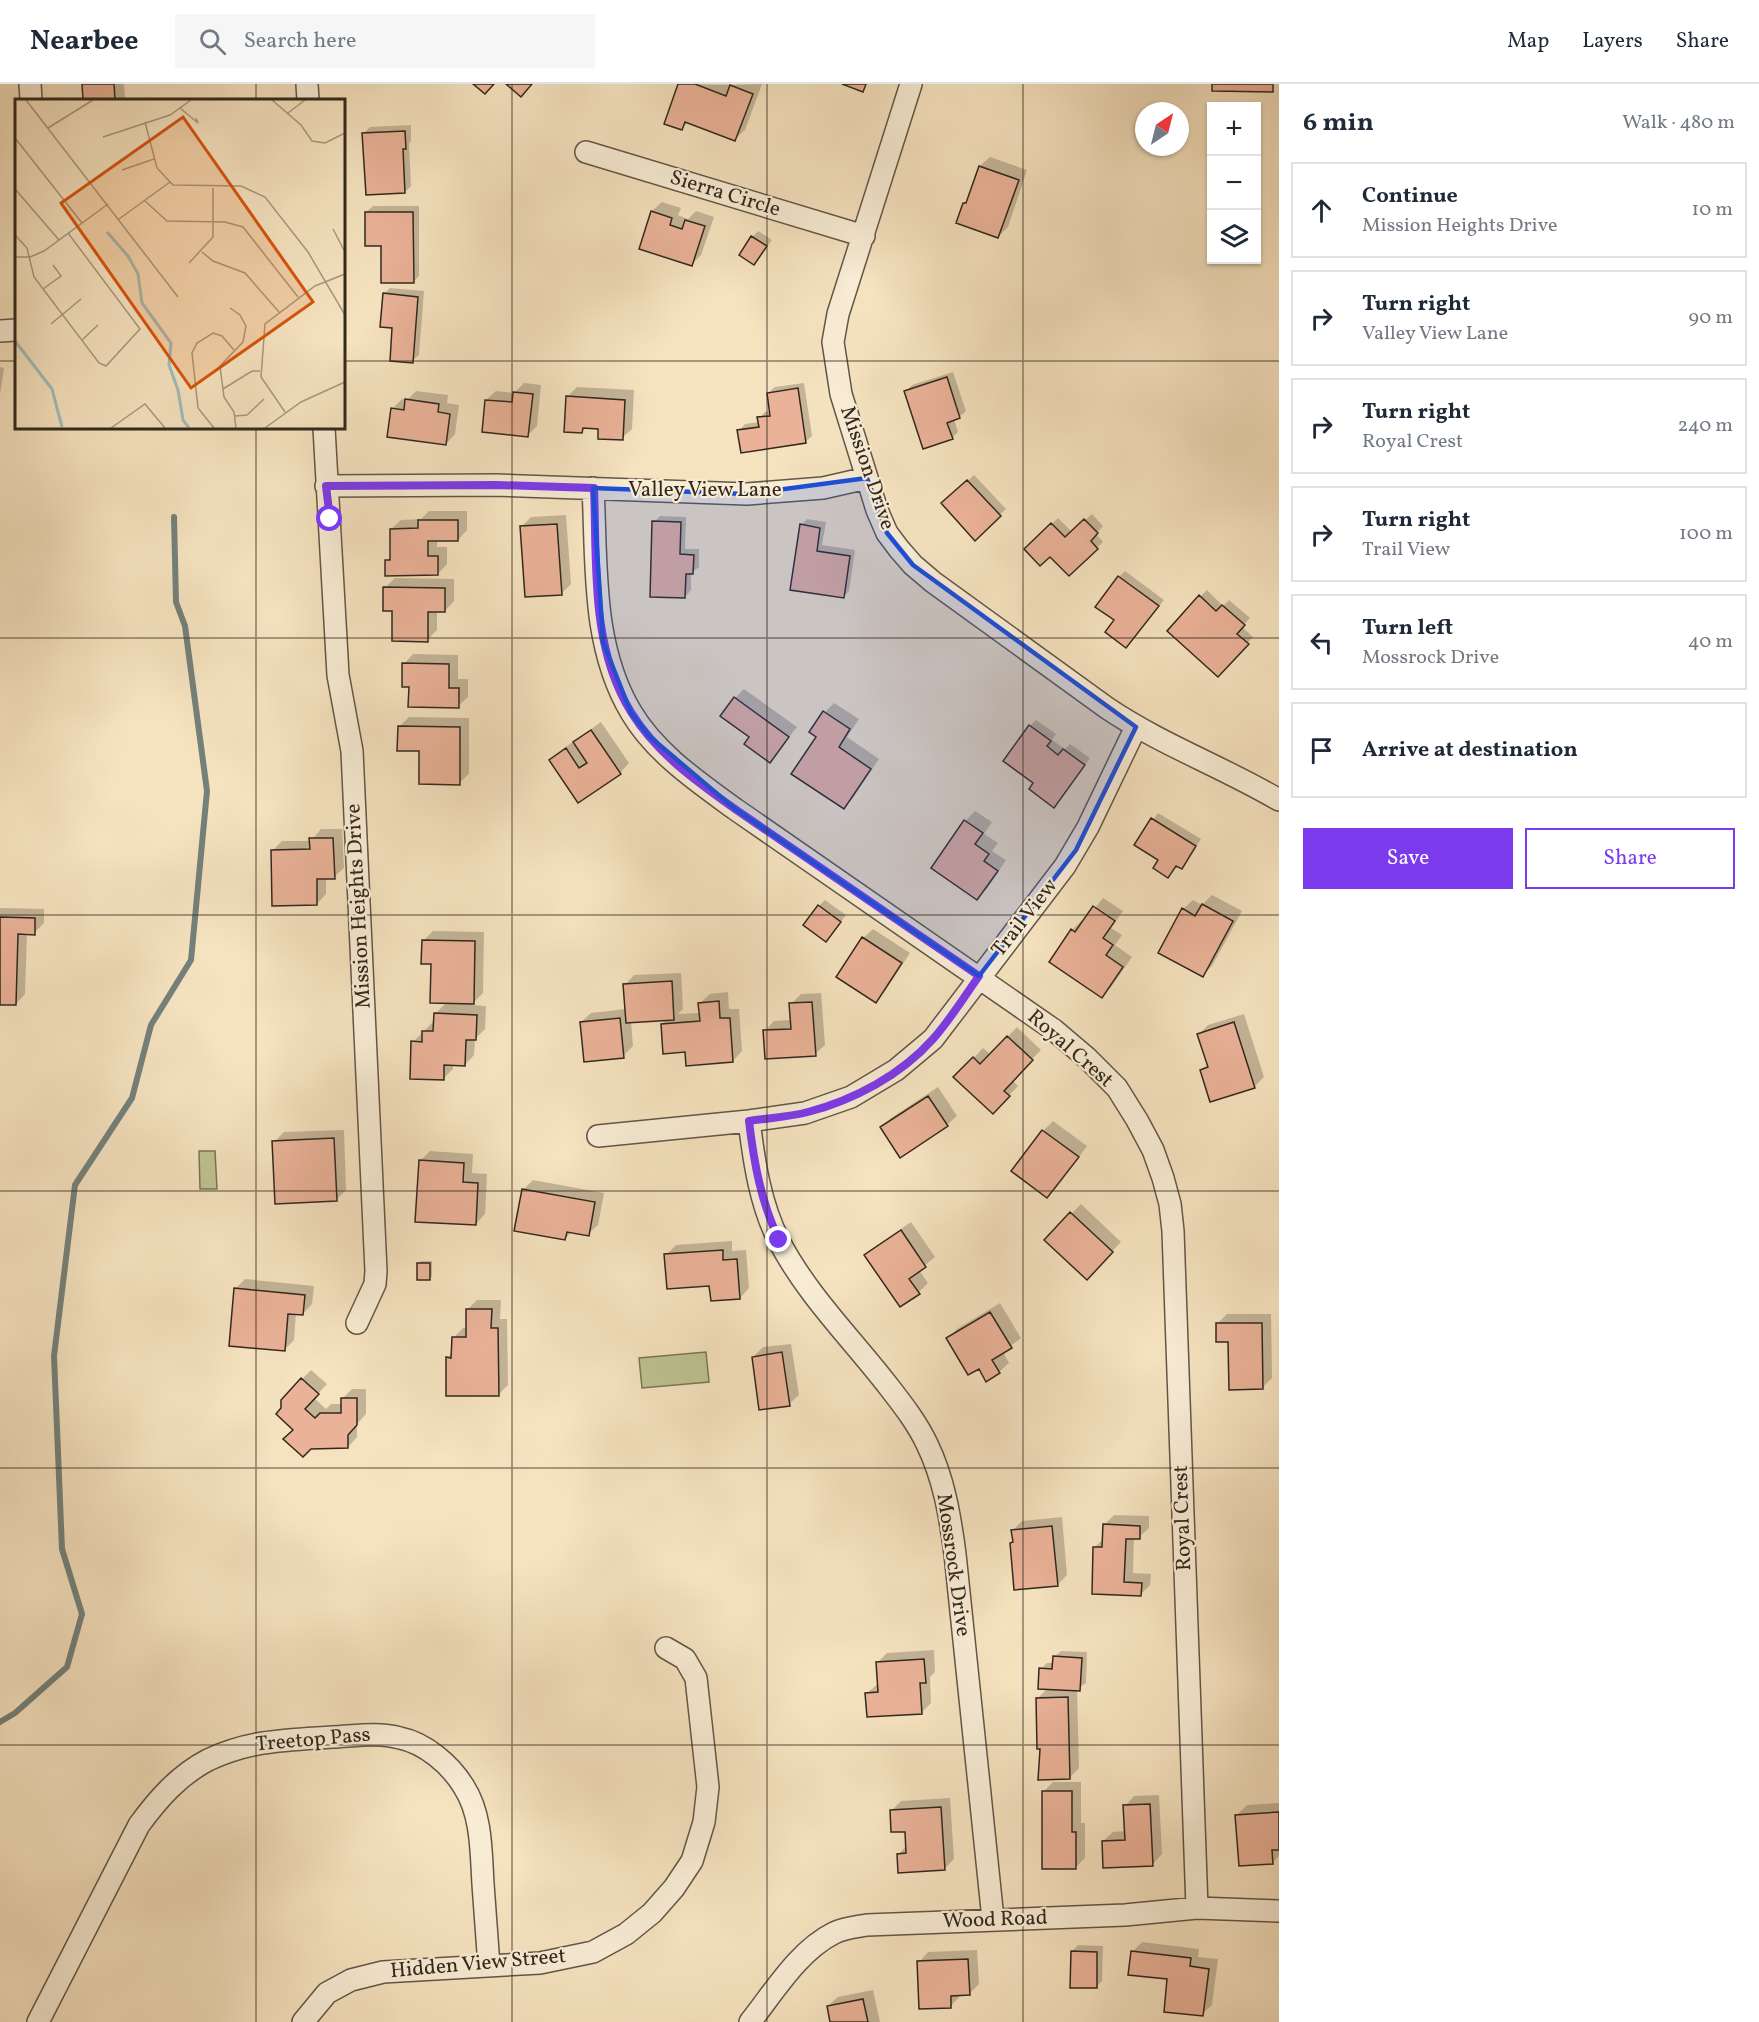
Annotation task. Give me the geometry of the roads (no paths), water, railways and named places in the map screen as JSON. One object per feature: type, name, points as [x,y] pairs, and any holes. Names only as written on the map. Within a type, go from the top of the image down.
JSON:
[{"type":"street","points":[[30,84],[31,99]]},
{"type":"street","points":[[307,84],[308,99]]},
{"type":"street","name":"Mission Drive","points":[[911,84],[838,314],[833,342],[841,394],[877,510],[887,533],[913,565],[952,596],[1136,728],[1248,782],[1279,800]]},
{"type":"street","name":"Sierra Circle","points":[[586,152],[864,236]]},
{"type":"street","name":"Mission Heights Drive","points":[[324,429],[338,675],[352,751],[376,1271],[375,1284],[357,1323]]},
{"type":"street","name":"Valley View Lane","points":[[326,486],[476,484],[747,494],[823,488],[867,478]]},
{"type":"street","name":"Royal Crest","points":[[594,488],[598,596],[603,642],[610,666],[631,713],[649,736],[699,783],[1054,1030],[1087,1058],[1117,1089],[1153,1150],[1170,1204],[1173,1231],[1197,1908]]},
{"type":"street","name":"Trail View","points":[[598,1136],[805,1113],[842,1101],[873,1086],[916,1056],[933,1039],[1076,850],[1136,728]]},
{"type":"street","name":"Mossrock Drive","points":[[749,1121],[767,1215],[779,1240],[823,1307],[909,1413],[927,1444],[942,1482],[950,1514],[955,1554],[993,1919]]},
{"type":"street","name":"Hidden View Street","points":[[303,2022],[327,1992],[351,1980],[383,1972],[540,1963],[593,1952],[626,1934],[652,1913],[674,1888],[692,1861],[704,1822],[708,1787],[696,1678],[685,1659],[666,1648]]},
{"type":"street","name":"Treetop Pass","points":[[38,2022],[139,1825],[156,1801],[180,1778],[206,1761],[234,1749],[265,1741],[380,1734],[403,1738],[426,1749],[446,1766],[464,1786],[480,1830],[489,1966]]},
{"type":"street","name":"Wood Road","points":[[750,2022],[810,1950],[835,1933],[867,1925],[1125,1915],[1197,1908],[1279,1911]]},
{"type":"waterway","points":[[0,1722],[15,1713],[67,1667],[82,1614],[62,1549],[54,1356],[75,1185],[132,1098],[151,1025],[191,960],[207,791],[185,626],[176,602],[174,517]]}]
